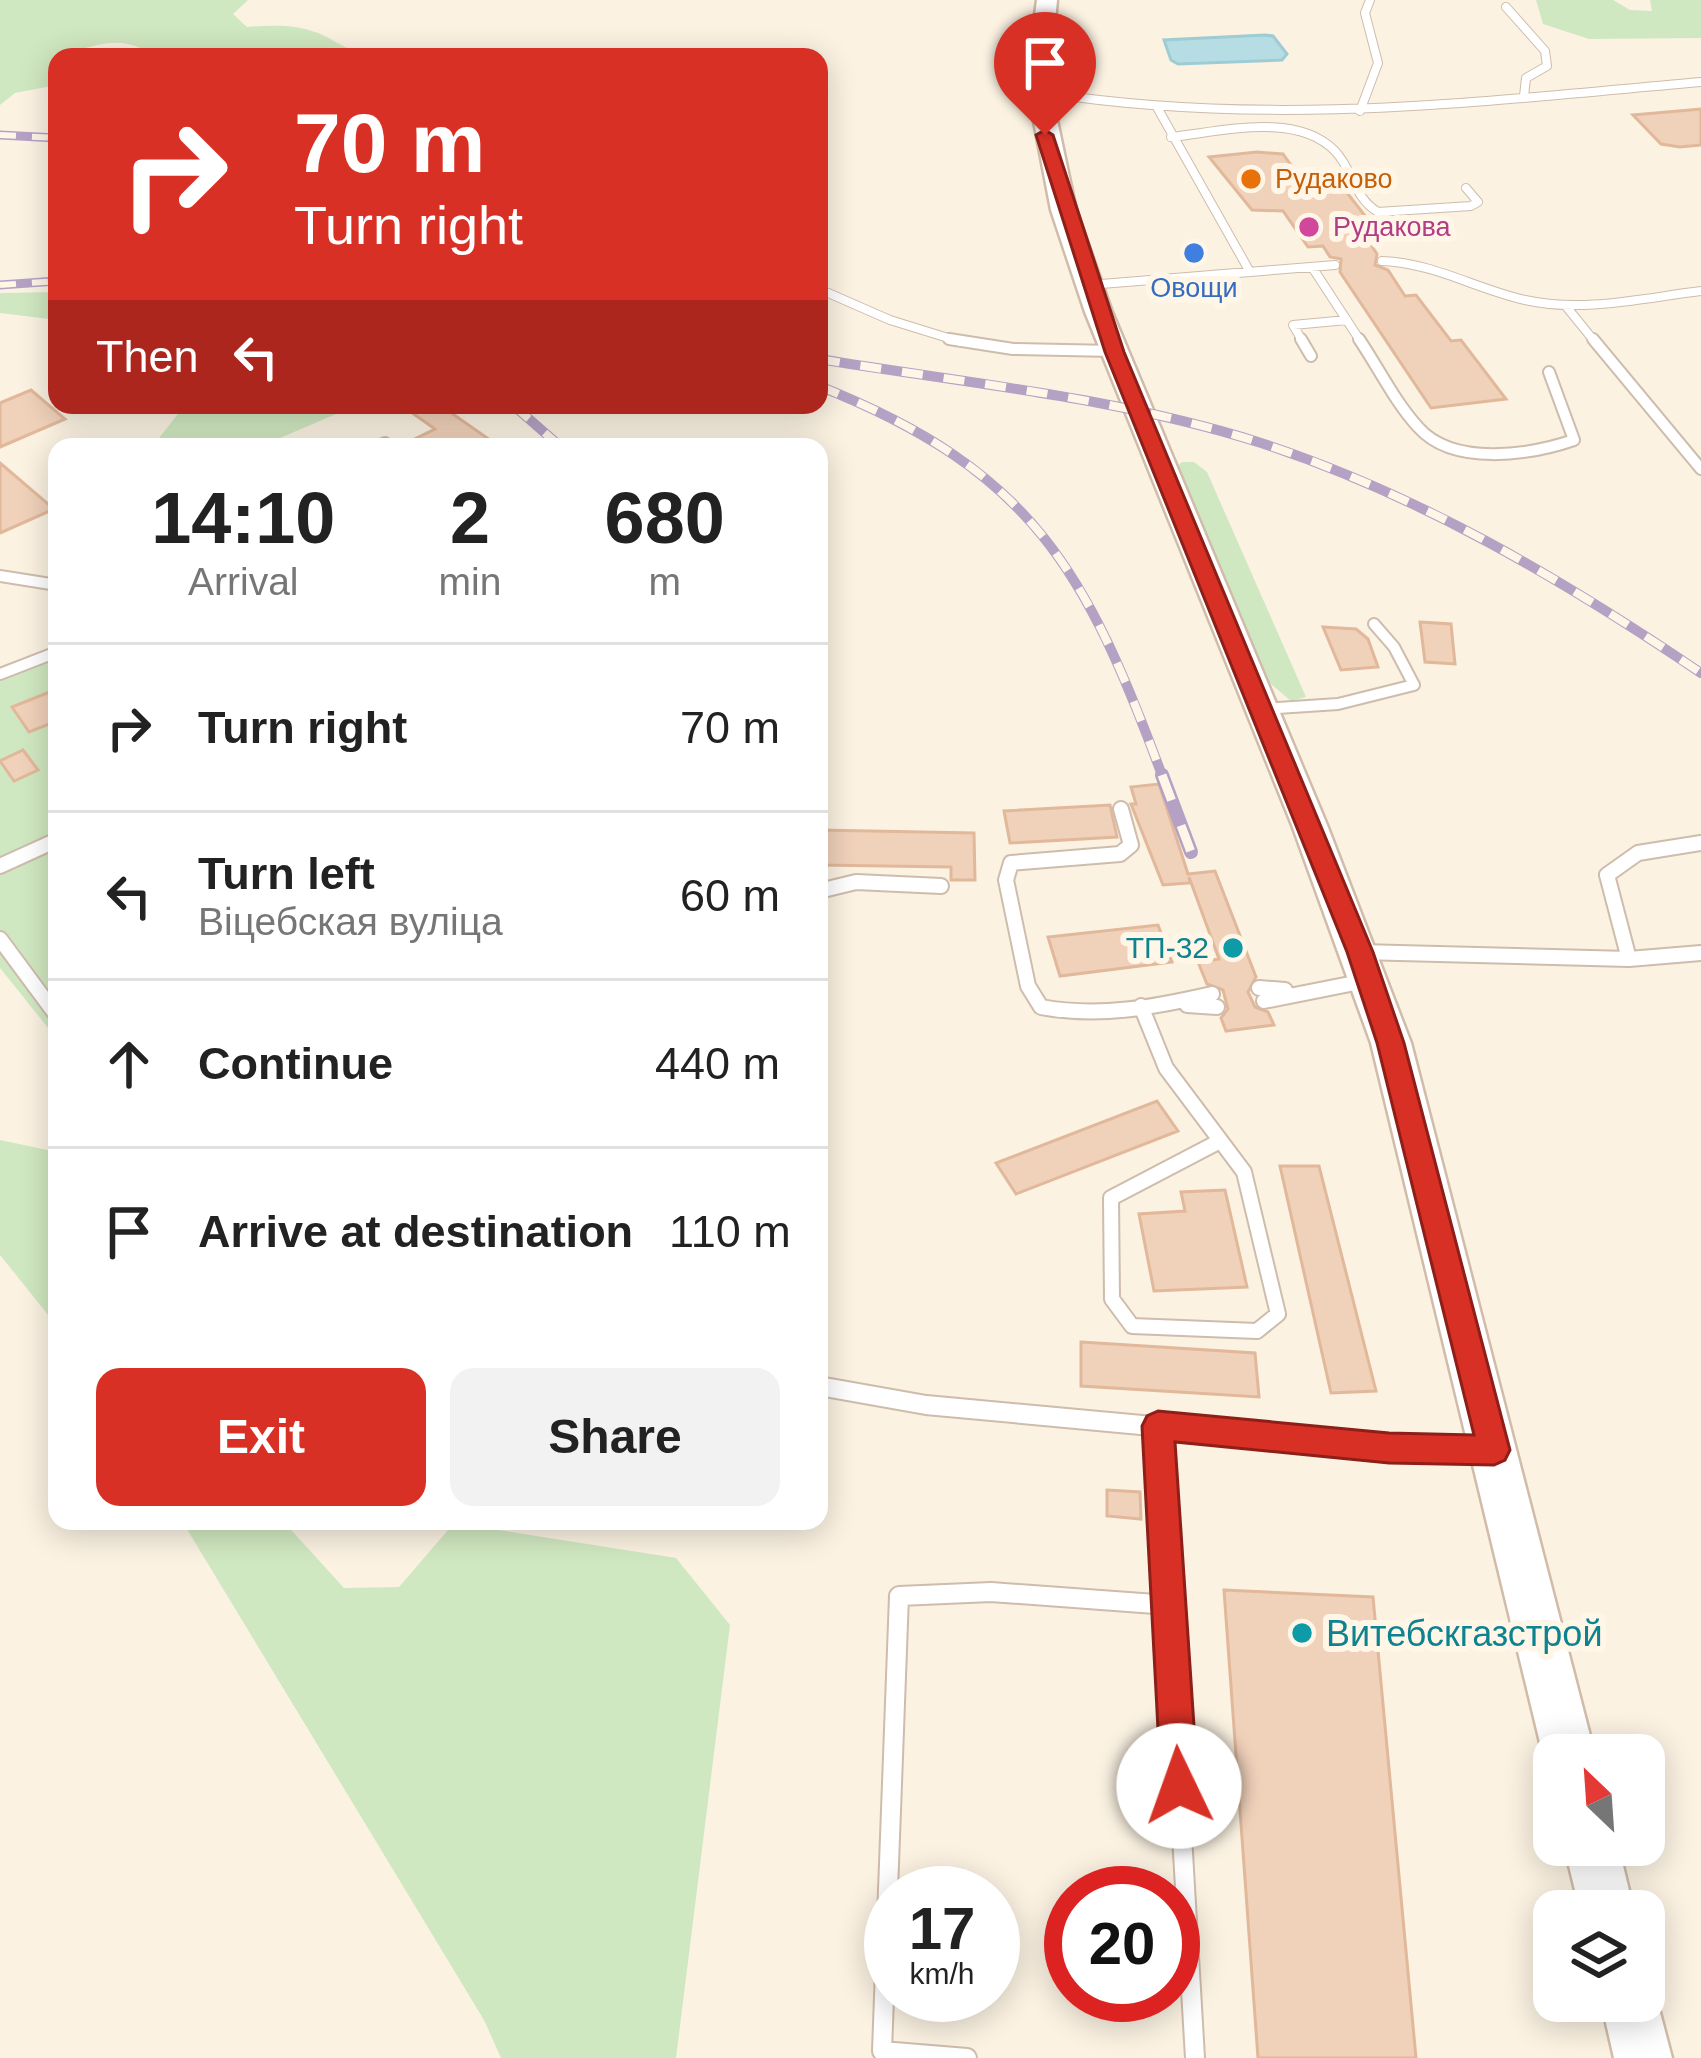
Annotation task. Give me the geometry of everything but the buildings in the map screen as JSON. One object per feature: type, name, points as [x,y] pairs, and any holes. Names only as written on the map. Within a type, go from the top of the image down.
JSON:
[{"type":"main road","points":[[1048,0],[1040,92],[1045,135],[1089,285],[1365,966],[1436,1215],[1563,1734]]},
{"type":"main road","points":[[1634,2022],[1643,2058]]},
{"type":"lane","points":[[1360,111],[1380,79],[1380,43],[1365,13],[1370,0]]},
{"type":"lane","points":[[1506,7],[1545,51],[1547,66],[1526,78],[1524,96]]},
{"type":"lane","points":[[1040,92],[1158,109],[1360,111],[1701,82]]},
{"type":"lane","points":[[1158,109],[1250,272]]},
{"type":"lane","points":[[1171,137],[1280,130],[1316,137],[1336,151],[1348,182],[1378,212],[1471,206],[1478,202],[1466,188]]},
{"type":"lane","points":[[1382,261],[1429,264],[1470,284],[1539,303],[1565,305],[1701,291]]},
{"type":"lane","points":[[1089,285],[1335,265]]},
{"type":"lane","points":[[1312,267],[1419,429],[1453,450],[1478,454],[1574,440],[1549,372]]},
{"type":"lane","points":[[828,293],[903,328],[958,342],[1017,350],[1072,346],[1114,352]]},
{"type":"lane","points":[[1565,305],[1701,469]]},
{"type":"lane","points":[[1311,356],[1293,325],[1347,320]]},
{"type":"lane","points":[[0,576],[48,584]]},
{"type":"lane","points":[[1262,709],[1338,704],[1414,685],[1394,647],[1374,624]]},
{"type":"lane","points":[[0,674],[48,655]]},
{"type":"lane","points":[[1121,808],[1131,845],[1120,854],[1011,863],[1006,880],[1028,986],[1041,1007],[1062,1012],[1214,1001]]},
{"type":"lane","points":[[1628,959],[1607,875],[1620,859],[1652,848],[1701,843]]},
{"type":"lane","points":[[0,866],[48,844]]},
{"type":"lane","points":[[828,889],[856,882],[941,886]]},
{"type":"lane","points":[[0,939],[48,1004]]},
{"type":"lane","points":[[1261,995],[1302,991],[1365,966],[1701,953]]},
{"type":"lane","points":[[1141,1006],[1166,1068],[1244,1172],[1278,1314],[1257,1331],[1132,1326],[1112,1299],[1111,1198],[1220,1141]]},
{"type":"lane","points":[[828,1388],[926,1405],[1389,1448],[1494,1450]]},
{"type":"lane","points":[[1158,1426],[1195,2058]]},
{"type":"lane","points":[[967,2058],[882,2051],[899,1596],[992,1592],[1169,1605]]},
{"type":"green space","points":[[0,0],[248,0],[233,14],[247,27],[301,28],[347,48],[140,48],[108,43],[48,48],[48,87],[15,93],[0,105]]},
{"type":"green space","points":[[1536,0],[1613,0],[1630,10],[1652,11],[1650,0],[1701,0],[1701,38],[1589,39],[1543,24]]},
{"type":"green space","points":[[48,292],[48,319],[0,313],[0,293]]},
{"type":"green space","points":[[178,414],[336,414],[280,438],[159,438]]},
{"type":"green space","points":[[1182,462],[1194,462],[1207,472],[1306,697],[1291,701],[1265,679],[1174,469]]},
{"type":"green space","points":[[41,653],[48,662],[48,1028],[0,968],[0,671]]},
{"type":"green space","points":[[0,1140],[48,1150],[48,1315],[0,1255]]},
{"type":"green space","points":[[187,1530],[291,1530],[344,1588],[399,1587],[448,1530],[498,1530],[676,1558],[730,1625],[676,2058],[501,2058],[484,2020]]},
{"type":"water","points":[[1273,36],[1287,54],[1282,60],[1178,64],[1171,60],[1164,40]]},
{"type":"railway","points":[[0,135],[48,138]]},
{"type":"railway","points":[[0,285],[48,282]]},
{"type":"railway","points":[[828,360],[1150,413],[1317,463],[1432,513],[1542,572],[1701,673]]},
{"type":"railway","points":[[828,390],[892,419],[952,454],[1002,493],[1042,536],[1077,585],[1107,641],[1163,778]]},
{"type":"railway","points":[[523,414],[551,438]]},
{"type":"railway","points":[[1162,775],[1191,852]]},
{"type":"place","name":"Рудаково","points":[[1251,179]]},
{"type":"place","name":"Рудакова","points":[[1309,227]]},
{"type":"place","name":"Овощи","points":[[1194,253]]},
{"type":"place","name":"ТП-32","points":[[1233,948]]},
{"type":"place","name":"Витебскгазстрой","points":[[1302,1633]]},
{"type":"route","points":[[1045,135],[1114,352],[1360,952],[1390,1043],[1494,1450],[1389,1448],[1158,1426],[1179,1786]]}]
